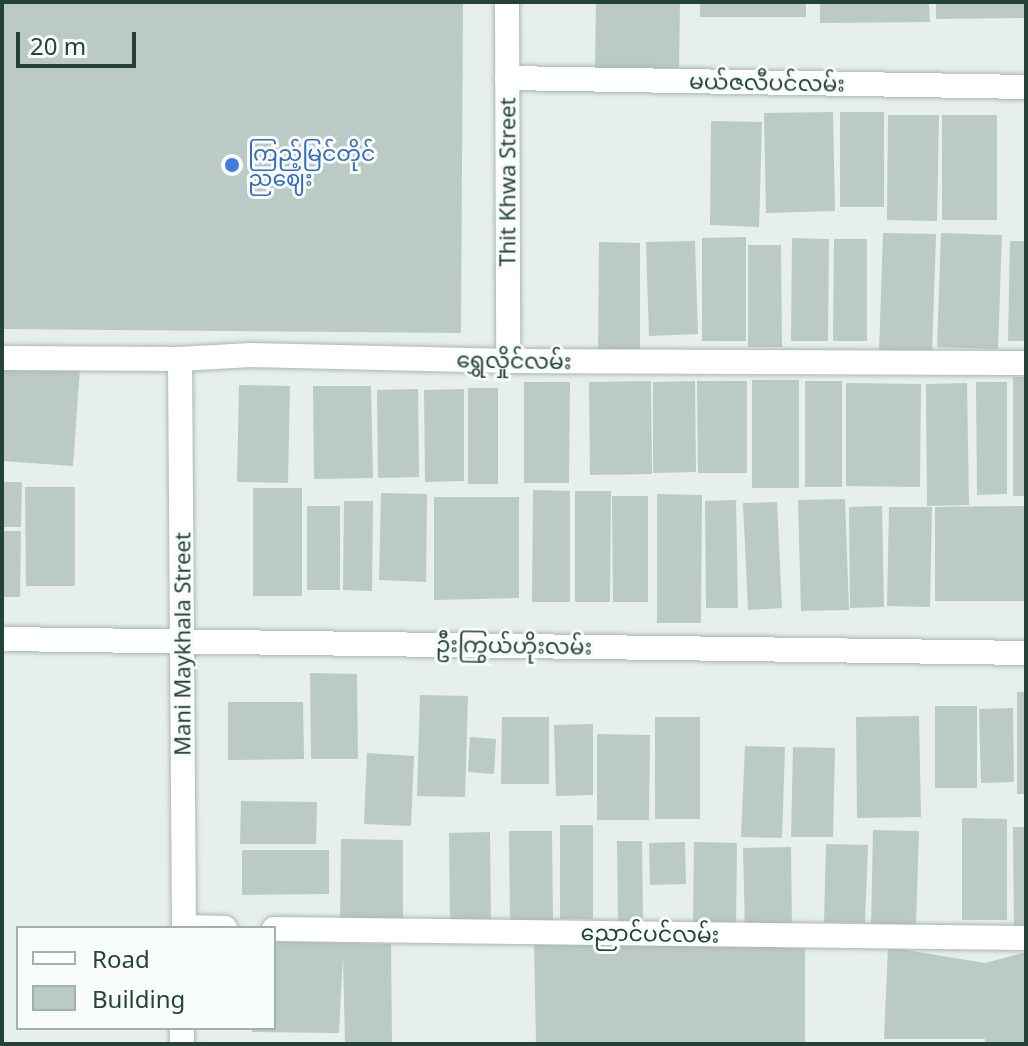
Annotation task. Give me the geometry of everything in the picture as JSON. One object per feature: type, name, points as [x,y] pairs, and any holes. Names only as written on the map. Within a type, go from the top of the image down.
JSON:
[{"type":"street","name":"Thit Khwa Street","points":[[507,2],[508,361]]},
{"type":"street","name":"မယ်ဇလီပင်လမ်း","points":[[507,78],[1026,87]]},
{"type":"street","name":"ရွှေလှိုင်လမ်း","points":[[2,358],[180,359],[251,355],[508,361],[1026,363]]},
{"type":"street","name":"Mani Maykhala Street","points":[[180,359],[184,926]]},
{"type":"street","name":"ဦးကြွယ်ဟိုးလမ်း","points":[[2,639],[1026,653]]},
{"type":"street","name":"ညောင်ပင်လမ်း","points":[[276,929],[1026,938]]},
{"type":"building","name":"ကြည့်မြင်တိုင် ညဈေး","points":[[2,2],[463,2],[461,333],[2,329]]},
{"type":"building","points":[[596,2],[680,2],[679,68],[595,68]]},
{"type":"building","points":[[700,2],[806,2],[806,17],[700,17]]},
{"type":"building","points":[[820,2],[929,2],[930,22],[820,23]]},
{"type":"building","points":[[936,2],[1026,2],[1026,18],[936,19]]},
{"type":"building","points":[[833,112],[835,211],[766,213],[764,113]]},
{"type":"building","points":[[840,112],[884,112],[884,207],[840,207]]},
{"type":"building","points":[[888,115],[939,115],[937,221],[887,220]]},
{"type":"building","points":[[942,115],[997,115],[997,220],[942,220]]},
{"type":"building","points":[[711,121],[762,122],[759,227],[710,225]]},
{"type":"building","points":[[883,233],[936,234],[932,354],[879,352]]},
{"type":"building","points":[[941,233],[1002,235],[998,349],[937,347]]},
{"type":"building","points":[[746,237],[746,341],[702,341],[702,238]]},
{"type":"building","points":[[792,238],[829,239],[828,341],[791,341]]},
{"type":"building","points":[[834,239],[867,239],[867,341],[833,341]]},
{"type":"building","points":[[695,241],[698,334],[649,336],[646,242]]},
{"type":"building","points":[[1010,241],[1026,241],[1026,341],[1008,341]]},
{"type":"building","points":[[599,242],[640,243],[640,350],[598,350]]},
{"type":"building","points":[[748,245],[781,245],[782,347],[748,347]]},
{"type":"building","points":[[80,368],[73,466],[2,461],[2,369]]},
{"type":"building","points":[[1013,377],[1026,377],[1026,496],[1013,496]]},
{"type":"building","points":[[752,380],[799,380],[799,488],[752,488]]},
{"type":"building","points":[[651,381],[652,474],[590,475],[589,382]]},
{"type":"building","points":[[695,381],[696,472],[653,473],[653,382]]},
{"type":"building","points":[[697,381],[747,381],[747,473],[698,473]]},
{"type":"building","points":[[805,381],[842,381],[842,487],[805,487]]},
{"type":"building","points":[[524,382],[570,382],[569,483],[524,483]]},
{"type":"building","points":[[976,382],[1007,382],[1007,494],[977,495]]},
{"type":"building","points":[[846,383],[921,384],[920,487],[846,486]]},
{"type":"building","points":[[967,383],[969,505],[927,506],[926,384]]},
{"type":"building","points":[[239,385],[290,386],[288,483],[237,482]]},
{"type":"building","points":[[313,386],[371,386],[373,478],[314,479]]},
{"type":"building","points":[[468,388],[498,388],[498,484],[468,484]]},
{"type":"building","points":[[418,389],[419,477],[378,478],[377,390]]},
{"type":"building","points":[[464,389],[464,481],[425,482],[424,390]]},
{"type":"building","points":[[2,482],[22,482],[21,527],[2,527]]},
{"type":"building","points":[[25,487],[75,487],[75,586],[26,586]]},
{"type":"building","points":[[253,488],[302,488],[302,596],[253,596]]},
{"type":"building","points":[[533,490],[570,491],[570,602],[532,602]]},
{"type":"building","points":[[575,491],[611,491],[610,602],[575,602]]},
{"type":"building","points":[[381,493],[427,494],[426,582],[379,580]]},
{"type":"building","points":[[657,494],[702,495],[701,623],[657,623]]},
{"type":"building","points":[[612,496],[648,496],[648,602],[613,602]]},
{"type":"building","points":[[434,497],[519,497],[519,598],[434,600]]},
{"type":"building","points":[[845,499],[849,610],[801,611],[798,500]]},
{"type":"building","points":[[736,500],[738,608],[706,608],[705,501]]},
{"type":"building","points":[[344,501],[373,501],[372,591],[343,590]]},
{"type":"building","points":[[777,502],[782,608],[748,610],[743,503]]},
{"type":"building","points":[[307,506],[340,506],[340,590],[307,590]]},
{"type":"building","points":[[882,506],[884,607],[850,608],[849,507]]},
{"type":"building","points":[[1026,506],[1026,601],[935,601],[935,507]]},
{"type":"building","points":[[889,507],[932,507],[930,607],[887,606]]},
{"type":"building","points":[[2,531],[21,531],[20,597],[2,597]]},
{"type":"building","points":[[310,673],[357,674],[358,759],[311,759]]},
{"type":"building","points":[[1017,692],[1026,692],[1026,794],[1017,794]]},
{"type":"building","points":[[420,695],[468,696],[465,797],[417,796]]},
{"type":"building","points":[[228,702],[303,702],[304,759],[228,760]]},
{"type":"building","points":[[935,706],[977,706],[977,788],[935,788]]},
{"type":"building","points":[[1013,708],[1014,782],[981,783],[979,709]]},
{"type":"building","points":[[919,716],[921,817],[857,818],[856,717]]},
{"type":"building","points":[[502,717],[549,717],[549,784],[501,784]]},
{"type":"building","points":[[655,717],[700,717],[700,819],[655,819]]},
{"type":"building","points":[[593,724],[593,795],[556,796],[554,725]]},
{"type":"building","points":[[597,734],[650,735],[649,820],[597,820]]},
{"type":"building","points":[[470,737],[496,739],[494,774],[468,772]]},
{"type":"building","points":[[745,746],[785,747],[782,838],[741,837]]},
{"type":"building","points":[[793,747],[835,748],[833,837],[791,837]]},
{"type":"building","points":[[367,753],[414,756],[411,826],[364,824]]},
{"type":"building","points":[[241,801],[317,802],[316,844],[240,844]]},
{"type":"building","points":[[962,818],[1007,819],[1007,920],[962,920]]},
{"type":"building","points":[[560,825],[593,825],[593,919],[560,919]]},
{"type":"building","points":[[1013,827],[1026,827],[1026,929],[1014,929]]},
{"type":"building","points":[[873,830],[919,831],[916,926],[871,925]]},
{"type":"building","points":[[509,831],[552,831],[553,922],[510,923]]},
{"type":"building","points":[[490,832],[491,924],[450,924],[449,833]]},
{"type":"building","points":[[341,839],[403,840],[403,926],[340,925]]},
{"type":"building","points":[[617,841],[642,841],[643,922],[618,923]]},
{"type":"building","points":[[685,842],[686,884],[650,885],[649,843]]},
{"type":"building","points":[[694,842],[737,843],[736,927],[693,927]]},
{"type":"building","points":[[826,844],[868,845],[865,923],[824,922]]},
{"type":"building","points":[[791,847],[792,929],[745,929],[743,848]]},
{"type":"building","points":[[242,850],[329,850],[329,894],[242,895]]},
{"type":"building","points":[[276,941],[391,944],[392,1044],[345,1044],[343,955],[339,1033],[252,1032],[276,1030]]},
{"type":"building","points":[[653,942],[805,948],[805,1044],[536,1044],[534,944]]},
{"type":"building","points":[[888,947],[985,963],[1026,952],[1026,1044],[985,1044],[985,1039],[884,1039]]},
{"type":"place","name":"ကြည့်မြင်တိုင် ညဈေး","points":[[232,165]]}]
